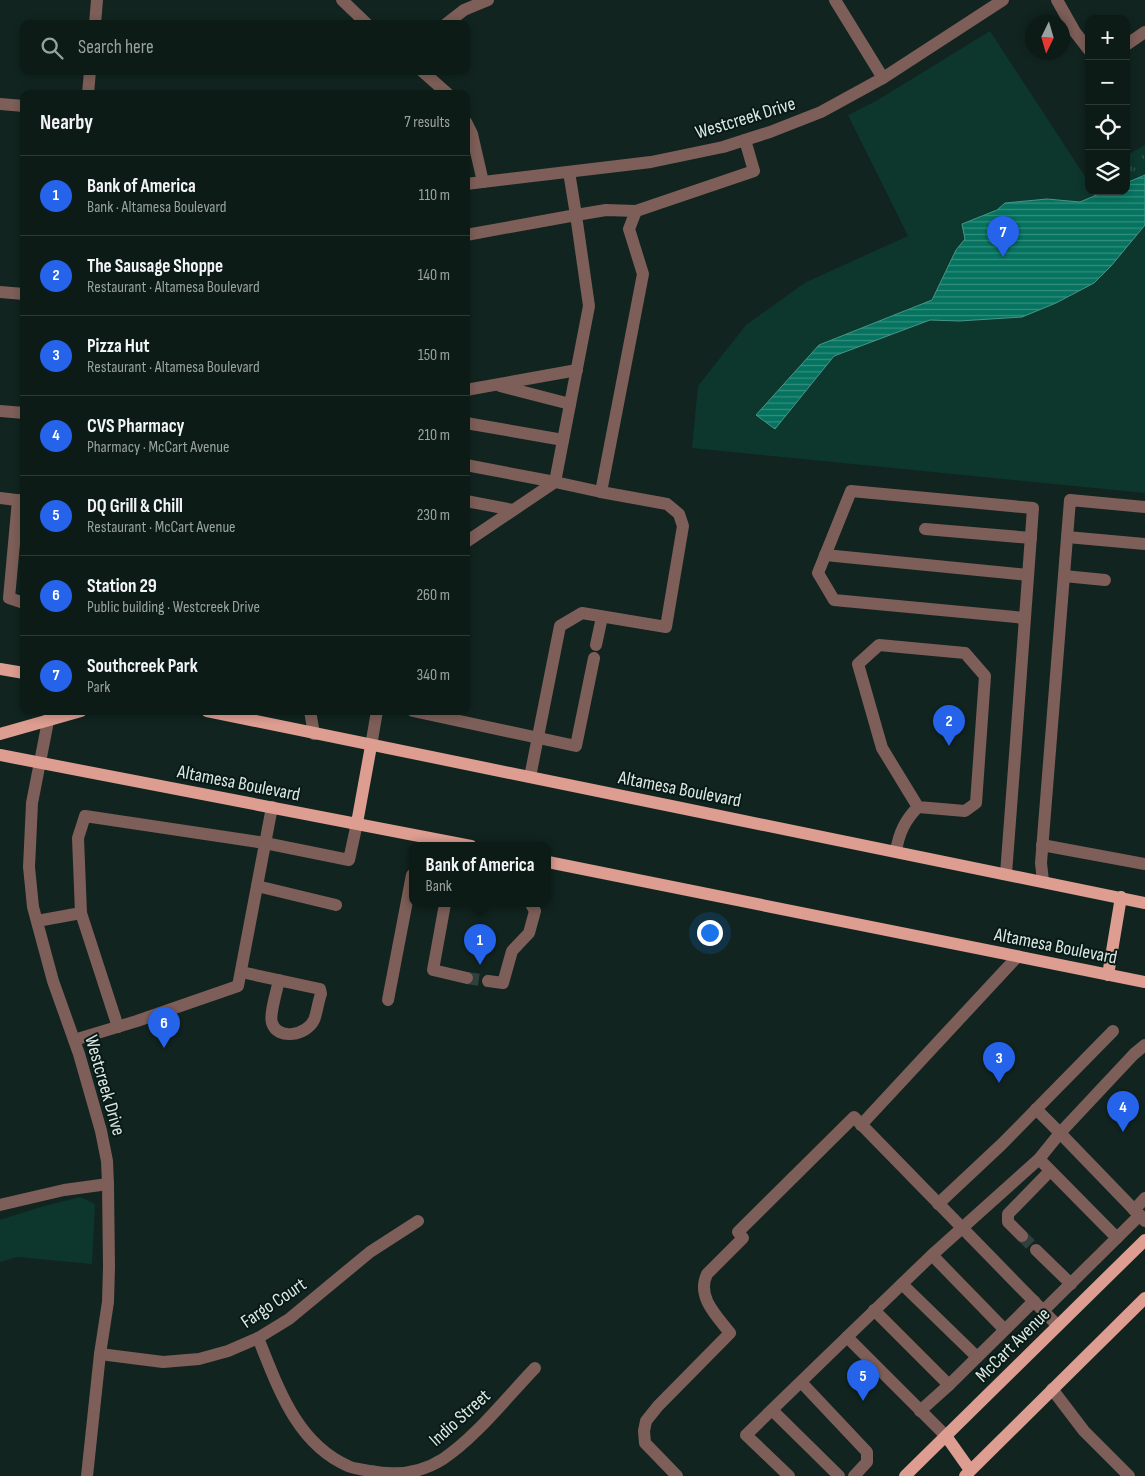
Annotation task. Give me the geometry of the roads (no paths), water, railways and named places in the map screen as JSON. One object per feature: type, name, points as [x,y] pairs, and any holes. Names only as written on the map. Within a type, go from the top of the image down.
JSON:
[{"type":"main road","points":[[0,669],[20,672]]},
{"type":"main road","name":"Altamesa Boulevard","points":[[227,715],[371,746],[745,820],[1145,903]]},
{"type":"main road","points":[[0,734],[49,716]]},
{"type":"main road","points":[[356,823],[371,746]]},
{"type":"main road","name":"Altamesa Boulevard","points":[[0,755],[356,823],[419,841]]},
{"type":"main road","name":"Altamesa Boulevard","points":[[551,863],[1145,982]]},
{"type":"main road","points":[[1108,975],[1121,898]]},
{"type":"main road","name":"McCart Avenue","points":[[905,1476],[1145,1240]]},
{"type":"main road","points":[[946,1436],[970,1474],[1052,1389],[1145,1298]]},
{"type":"street","points":[[95,20],[97,0]]},
{"type":"street","points":[[342,0],[363,20]]},
{"type":"street","points":[[451,20],[464,10],[488,0]]},
{"type":"street","points":[[835,0],[883,78]]},
{"type":"street","name":"Westcreek Drive","points":[[470,184],[651,162],[723,147],[745,140],[821,112],[883,78],[1003,0]]},
{"type":"street","points":[[1057,0],[1085,47]]},
{"type":"street","points":[[1130,42],[1145,32]]},
{"type":"street","points":[[88,90],[90,75]]},
{"type":"street","points":[[427,75],[443,90]]},
{"type":"street","points":[[0,104],[20,106]]},
{"type":"street","points":[[470,130],[483,182]]},
{"type":"street","points":[[470,234],[606,210],[636,211],[754,171],[745,140]]},
{"type":"street","points":[[470,539],[555,482],[589,306],[569,172]]},
{"type":"street","points":[[601,492],[644,274],[629,229],[636,211]]},
{"type":"street","points":[[0,292],[20,294]]},
{"type":"street","points":[[470,389],[577,370]]},
{"type":"street","points":[[495,384],[570,404]]},
{"type":"street","points":[[0,411],[20,414]]},
{"type":"street","points":[[470,424],[563,440]]},
{"type":"street","points":[[470,466],[667,504],[679,514],[683,526],[666,627],[582,614],[560,626],[530,777]]},
{"type":"street","points":[[1006,874],[1031,538],[1033,508],[851,491],[818,573],[834,600],[1025,618]]},
{"type":"street","points":[[0,498],[20,501]]},
{"type":"street","points":[[1043,881],[1042,845],[1070,500],[1145,507]]},
{"type":"street","points":[[470,503],[513,510]]},
{"type":"street","points":[[20,521],[19,541],[9,598],[20,602]]},
{"type":"street","points":[[924,529],[1031,538]]},
{"type":"street","points":[[1067,536],[1145,544]]},
{"type":"street","points":[[825,555],[1028,575]]},
{"type":"street","points":[[1064,576],[1105,580]]},
{"type":"street","points":[[430,715],[576,746],[602,617]]},
{"type":"street","points":[[896,851],[898,836],[909,816],[918,808],[965,811],[976,803],[985,676],[965,653],[879,645],[858,664],[882,748],[918,808]]},
{"type":"street","points":[[311,715],[314,734]]},
{"type":"street","points":[[371,746],[376,715]]},
{"type":"street","name":"Westcreek Drive","points":[[49,716],[38,763],[32,803],[29,867],[33,907],[53,981],[74,1040],[102,1131],[108,1184],[108,1302],[100,1354],[87,1476]]},
{"type":"street","points":[[74,1040],[238,986],[272,807]]},
{"type":"street","points":[[118,1027],[82,913],[78,838],[85,816],[265,843],[349,860],[356,823]]},
{"type":"street","points":[[1042,845],[1145,864]]},
{"type":"street","points":[[257,886],[336,905]]},
{"type":"street","points":[[388,1000],[409,892]]},
{"type":"street","points":[[444,907],[433,970],[467,978]]},
{"type":"street","points":[[488,981],[503,983],[512,951],[530,933],[535,911],[533,907]]},
{"type":"street","points":[[37,921],[82,913]]},
{"type":"street","points":[[861,1125],[1018,956]]},
{"type":"street","points":[[241,972],[279,980],[320,989],[321,994],[314,1021],[306,1030],[293,1034],[283,1034],[276,1030],[271,1021],[279,980]]},
{"type":"street","points":[[938,1204],[1113,1031]]},
{"type":"street","points":[[789,1476],[746,1435],[932,1255],[1039,1159],[1060,1133],[1140,1055],[1145,1045]]},
{"type":"street","points":[[1036,1109],[1140,1215]]},
{"type":"street","points":[[677,1476],[645,1443],[644,1430],[646,1421],[658,1406],[730,1333],[706,1302],[704,1280],[707,1274],[743,1238],[738,1232],[854,1118],[1057,1326]]},
{"type":"street","points":[[1039,1159],[1117,1238]]},
{"type":"street","points":[[1022,1236],[1008,1222],[1008,1214],[1050,1171]]},
{"type":"street","points":[[0,1205],[64,1190],[108,1184]]},
{"type":"street","points":[[1043,1311],[1140,1215],[1145,1198]]},
{"type":"street","name":"Fargo Court","points":[[100,1354],[163,1362],[199,1359],[228,1351],[258,1338],[289,1319],[370,1252],[418,1222]]},
{"type":"street","points":[[1036,1250],[1071,1284]]},
{"type":"street","points":[[932,1255],[1004,1328]]},
{"type":"street","points":[[902,1284],[977,1358]]},
{"type":"street","points":[[920,1411],[1034,1301]]},
{"type":"street","points":[[874,1310],[949,1384]]},
{"type":"street","points":[[847,1336],[946,1436]]},
{"type":"street","name":"Indio Street","points":[[258,1338],[281,1394],[293,1416],[308,1437],[336,1459],[349,1466],[383,1474],[406,1473],[424,1469],[443,1459],[470,1437],[535,1368]]},
{"type":"street","points":[[801,1382],[867,1452],[868,1462],[854,1476]]},
{"type":"street","points":[[1052,1389],[1084,1430],[1129,1476]]},
{"type":"street","points":[[772,1410],[839,1476]]},
{"type":"tunnel","points":[[467,978],[488,981]]},
{"type":"tunnel","points":[[1022,1236],[1036,1250]]},
{"type":"place","name":"Southcreek Park","points":[[1003,257]]},
{"type":"place","name":"The Sausage Shoppe","points":[[949,746]]},
{"type":"place","name":"Bank of America","points":[[480,965]]},
{"type":"place","name":"Station 29","points":[[164,1048]]},
{"type":"place","name":"Pizza Hut","points":[[999,1083]]},
{"type":"place","name":"CVS Pharmacy","points":[[1123,1132]]},
{"type":"place","name":"DQ Grill & Chill","points":[[863,1401]]}]
